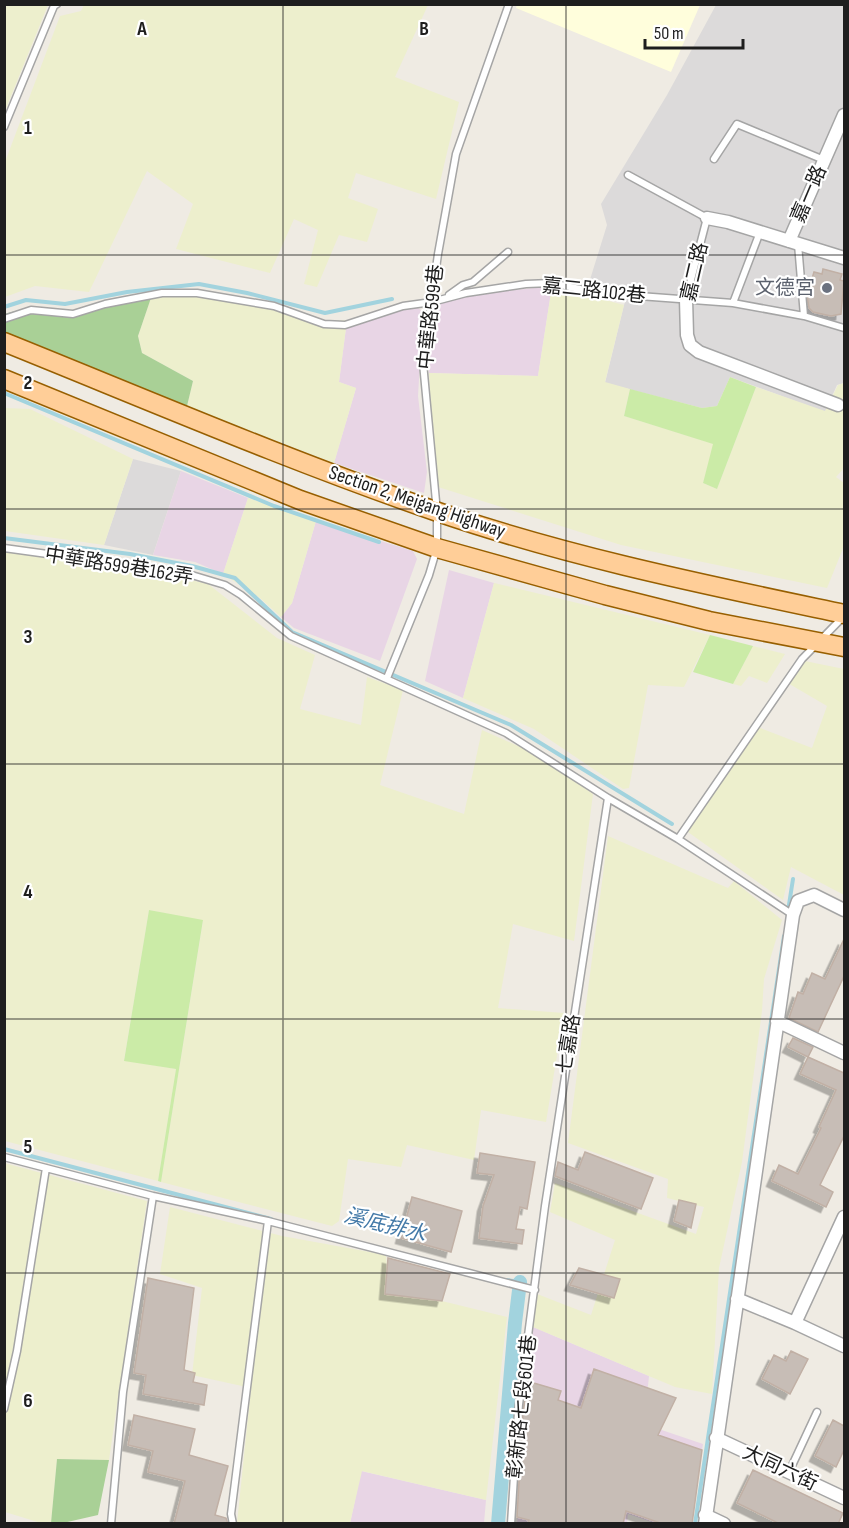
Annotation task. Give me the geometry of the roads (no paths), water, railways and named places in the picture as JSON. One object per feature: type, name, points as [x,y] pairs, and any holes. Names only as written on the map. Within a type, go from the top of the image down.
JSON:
[{"type":"main road","name":"Section 2, Meigang Highway","points":[[4,342],[320,469],[437,512],[550,546],[640,569],[844,615]]},
{"type":"main road","name":"Section 2, Meigang Highway","points":[[4,379],[300,500],[437,548],[616,598],[709,621],[844,647]]},
{"type":"street","name":"嘉一路","points":[[794,242],[824,159],[844,116]]},
{"type":"street","name":"嘉二路","points":[[707,218],[844,258]]},
{"type":"street","name":"嘉二路","points":[[686,299],[687,335],[690,345],[699,352],[838,405]]},
{"type":"street","points":[[724,1524],[705,1519],[793,915],[798,901],[814,895],[844,910]]},
{"type":"street","points":[[777,1021],[844,1053]]},
{"type":"street","points":[[795,1323],[844,1217]]},
{"type":"street","points":[[738,1299],[844,1346]]},
{"type":"street","name":"大同六街","points":[[716,1438],[844,1497]]},
{"type":"lane","points":[[4,127],[54,6],[57,4]]},
{"type":"lane","name":"中華路599巷","points":[[387,678],[429,574],[437,548],[437,512],[423,363],[438,254],[456,154],[509,4]]},
{"type":"lane","points":[[714,159],[737,124],[824,159]]},
{"type":"lane","points":[[628,175],[707,218]]},
{"type":"lane","name":"嘉二路","points":[[686,299],[707,218]]},
{"type":"lane","points":[[734,303],[760,232]]},
{"type":"lane","points":[[794,242],[804,316]]},
{"type":"lane","points":[[446,297],[463,285],[474,282],[508,252]]},
{"type":"lane","name":"嘉二路102巷","points":[[4,319],[31,310],[73,314],[105,304],[162,293],[197,293],[274,306],[324,324],[345,325],[402,306],[432,302],[446,297],[526,284],[551,284],[599,293],[734,303],[804,316],[844,328]]},
{"type":"lane","name":"中華路599巷162弄","points":[[4,548],[184,573],[225,585],[241,595],[291,636],[506,733],[608,798],[678,839],[793,915]]},
{"type":"lane","points":[[678,839],[802,659],[844,615]]},
{"type":"lane","name":"七嘉路","points":[[535,1290],[545,1206],[608,798]]},
{"type":"lane","points":[[4,1157],[153,1196],[268,1221],[535,1290]]},
{"type":"lane","points":[[4,1409],[18,1340],[46,1168]]},
{"type":"lane","points":[[111,1524],[123,1392],[153,1196]]},
{"type":"lane","points":[[233,1524],[231,1514],[268,1221]]},
{"type":"lane","name":"彰新路七段601巷","points":[[511,1524],[518,1412],[535,1290]]},
{"type":"lane","points":[[789,1472],[817,1412]]},
{"type":"waterway","points":[[4,307],[26,300],[65,304],[127,292],[199,284],[247,293],[325,313],[392,299]]},
{"type":"waterway","points":[[4,393],[274,506],[379,542]]},
{"type":"waterway","points":[[4,538],[130,554],[192,566],[235,578],[292,632],[511,725],[672,824]]},
{"type":"waterway","points":[[788,911],[793,879]]},
{"type":"waterway","points":[[695,1524],[784,936]]},
{"type":"waterway","name":"溪底排水","points":[[4,1149],[271,1219]]},
{"type":"waterway","name":"溪底排水","points":[[507,1280],[520,1282]]},
{"type":"waterway","name":"溪底排水","points":[[498,1524],[520,1282]]},
{"type":"place","name":"文德宮","points":[[827,288]]}]
